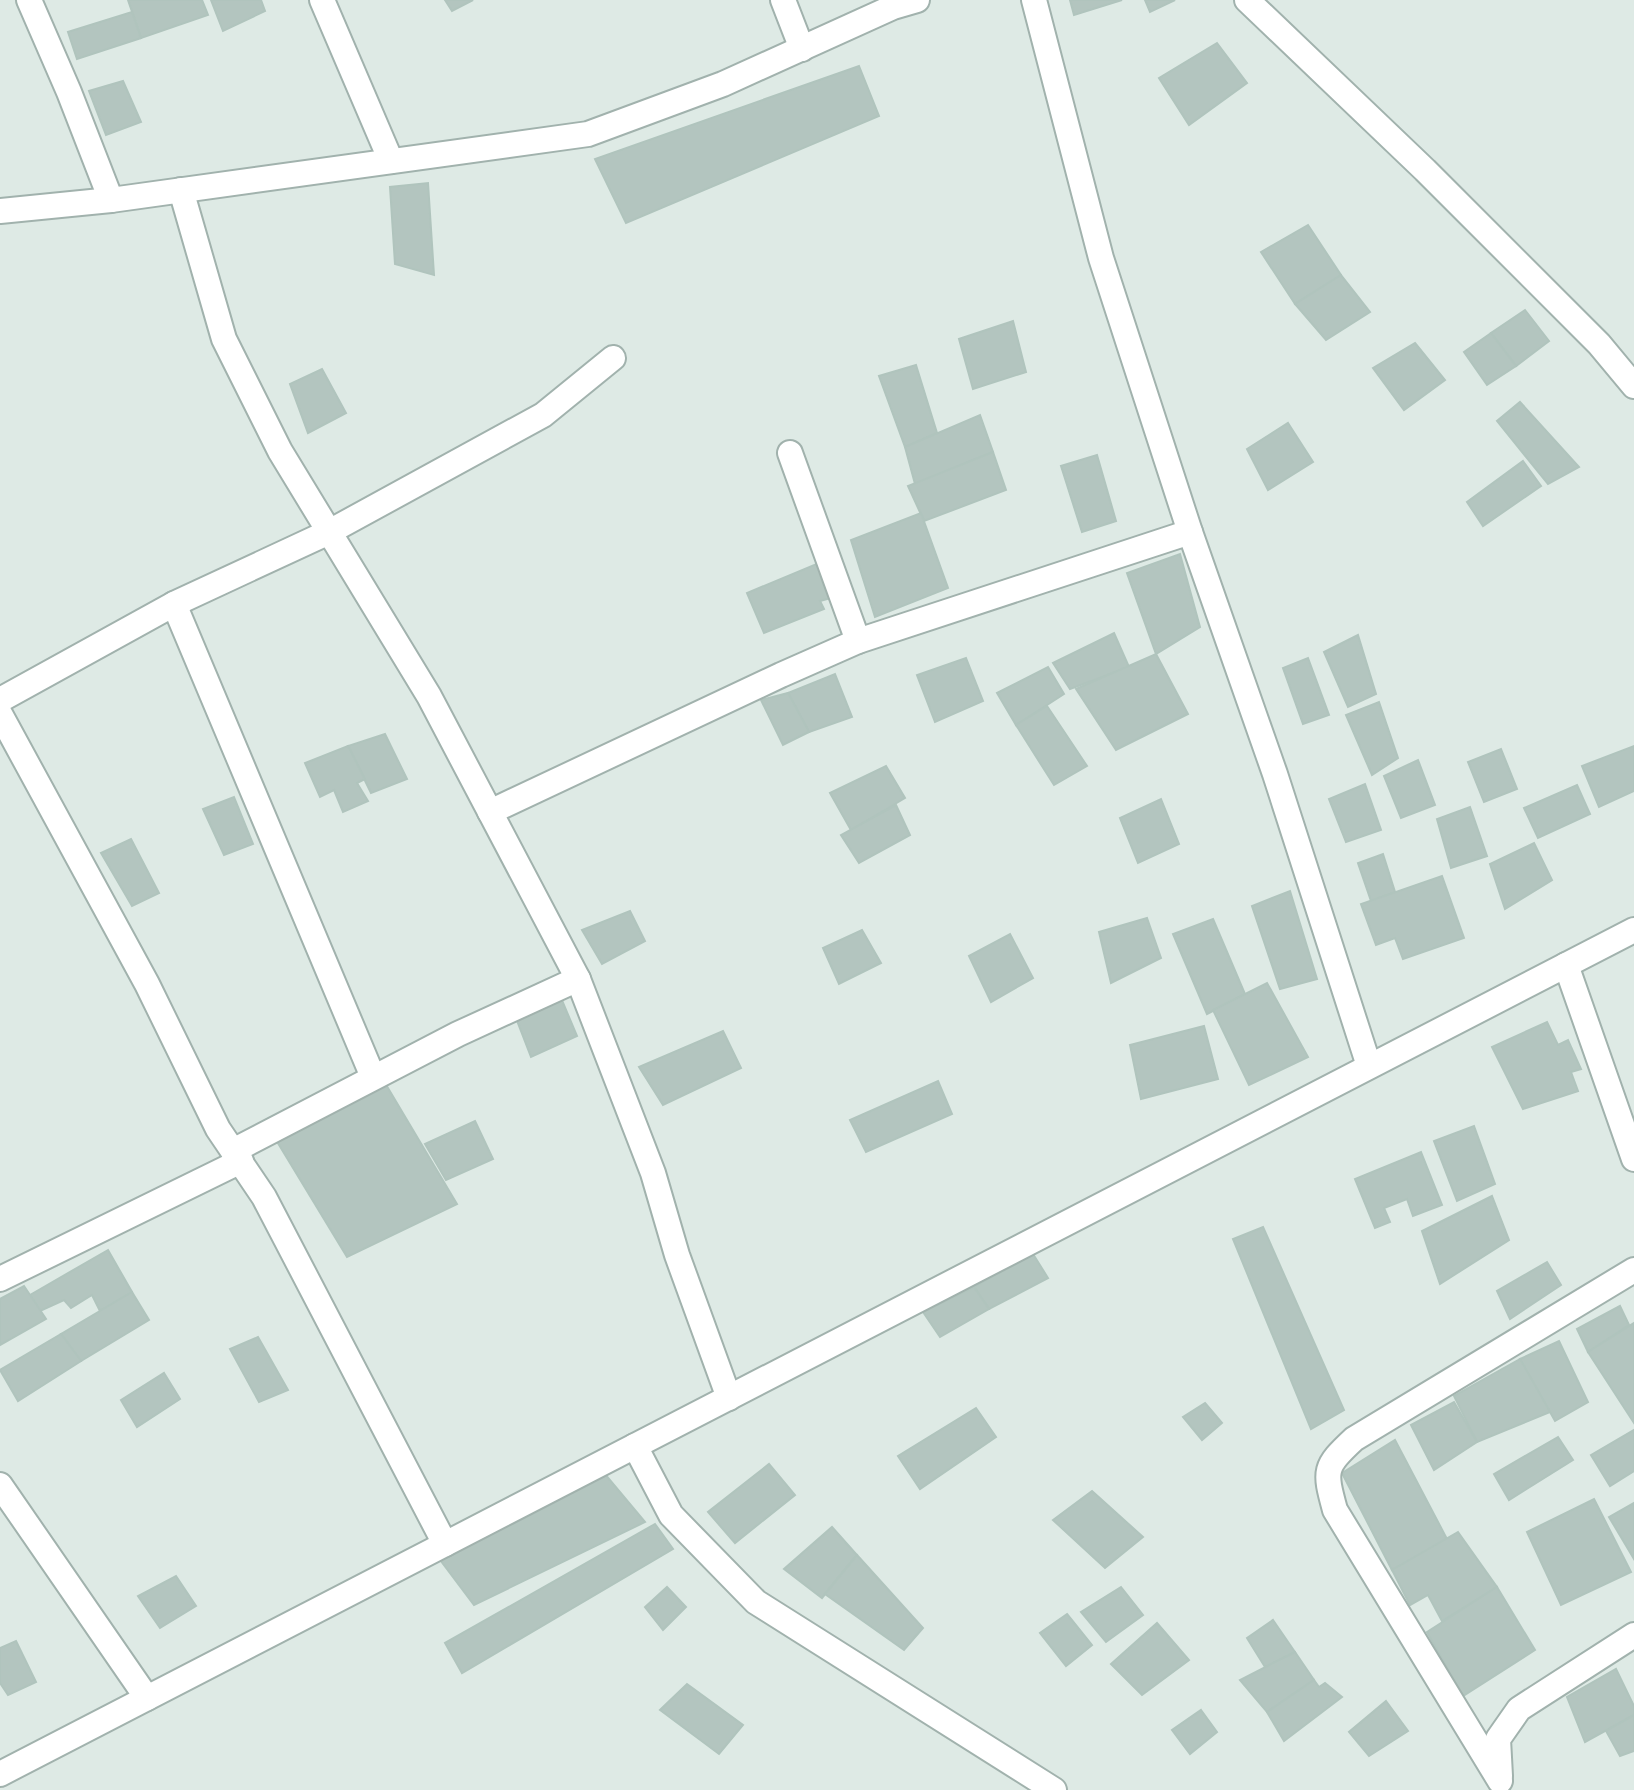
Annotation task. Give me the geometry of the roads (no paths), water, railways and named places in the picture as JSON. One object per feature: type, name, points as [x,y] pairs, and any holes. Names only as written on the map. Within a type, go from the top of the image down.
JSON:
[{"type":"street","points":[[29,0],[111,200]]},
{"type":"street","points":[[322,0],[391,161]]},
{"type":"street","points":[[783,0],[802,49]]},
{"type":"street","points":[[0,211],[111,200],[588,134],[723,84],[893,7],[917,0]]},
{"type":"street","points":[[1034,0],[1101,258],[1190,532],[1275,774],[1369,1066]]},
{"type":"street","points":[[1247,0],[1425,170],[1599,344],[1634,386]]},
{"type":"street","points":[[181,190],[224,339],[280,451],[429,696],[578,979],[653,1173],[677,1255],[729,1398]]},
{"type":"street","points":[[0,700],[174,604],[329,532],[543,415],[613,358]]},
{"type":"street","points":[[790,453],[858,641]]},
{"type":"street","points":[[490,812],[858,641],[1190,532]]},
{"type":"street","points":[[174,604],[373,1077]]},
{"type":"street","points":[[0,714],[147,984],[218,1129],[264,1197],[445,1544]]},
{"type":"street","points":[[0,1774],[1634,930]]},
{"type":"street","points":[[1566,965],[1634,1159]]},
{"type":"street","points":[[0,1279],[237,1156],[373,1077],[578,979]]},
{"type":"street","points":[[1501,1785],[1335,1510],[1327,1482],[1331,1461],[1354,1439],[1634,1270]]},
{"type":"street","points":[[635,1446],[671,1515],[756,1602],[1054,1790]]},
{"type":"street","points":[[0,1485],[147,1698]]},
{"type":"street","points":[[1501,1785],[1498,1739],[1519,1709],[1634,1635]]}]
